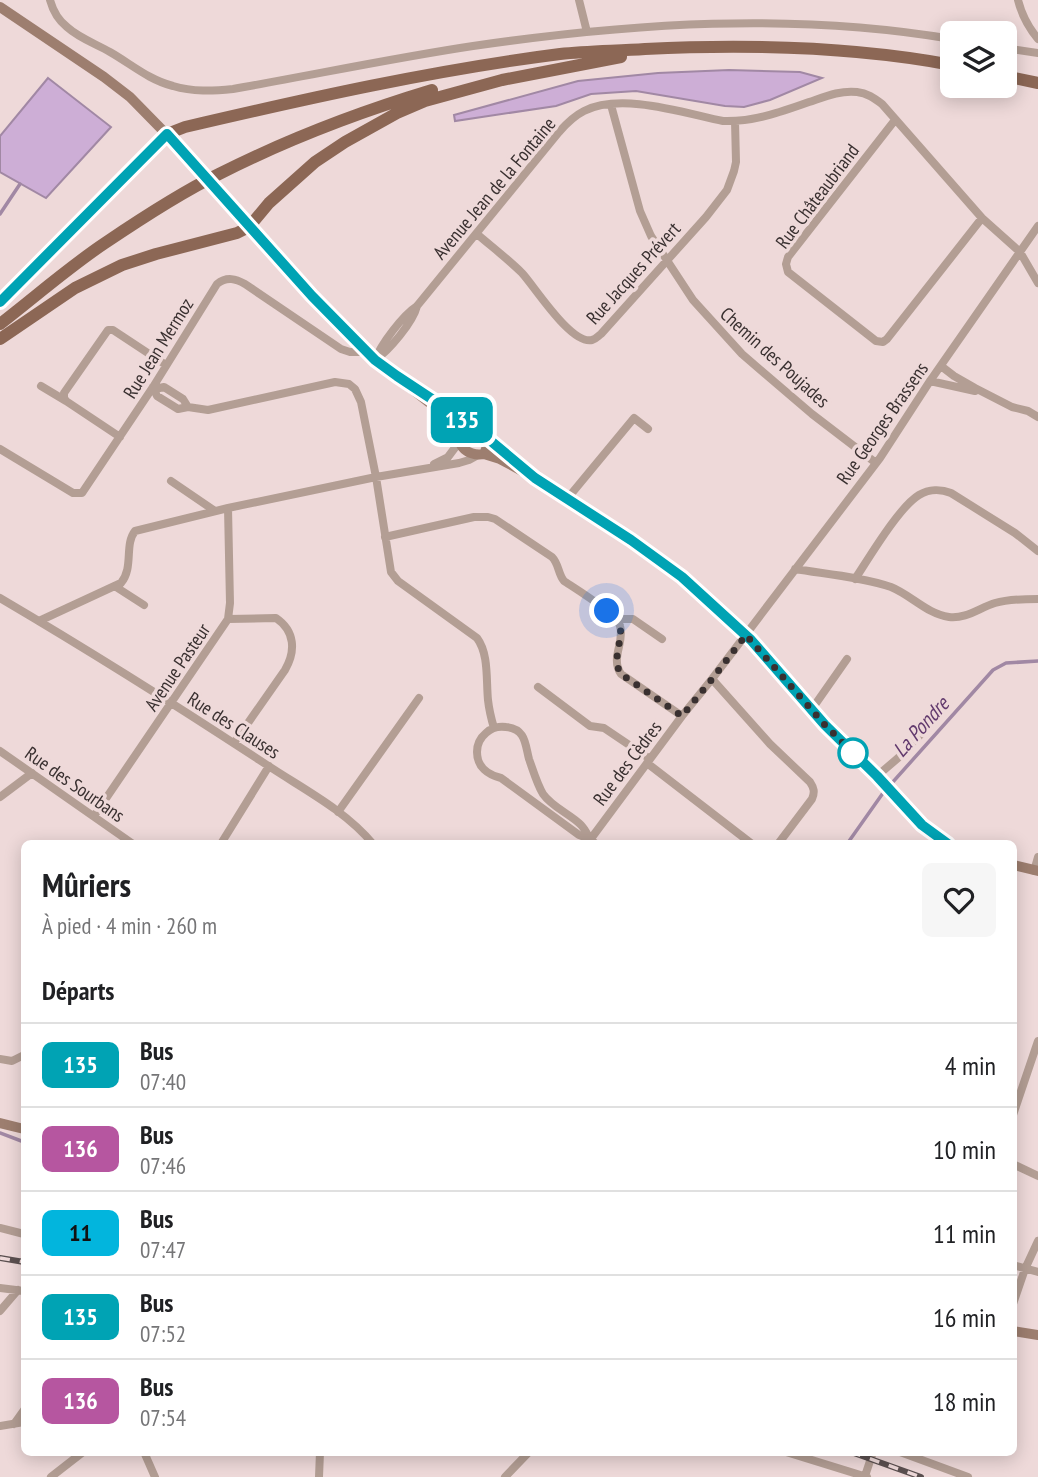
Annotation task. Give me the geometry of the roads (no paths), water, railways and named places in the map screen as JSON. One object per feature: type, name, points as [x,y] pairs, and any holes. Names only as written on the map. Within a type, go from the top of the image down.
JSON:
[{"type":"main road","points":[[0,302],[167,134],[185,127],[425,75],[564,54],[761,46],[905,57],[940,63]]},
{"type":"main road","points":[[0,339],[75,288],[122,265],[237,233],[249,227],[270,203],[315,162],[397,113],[425,101],[502,80],[673,48]]},
{"type":"main road","points":[[0,324],[85,257],[167,204],[216,175],[314,131],[429,91],[503,72],[569,60],[673,48]]},
{"type":"main road","points":[[1017,79],[1038,83]]},
{"type":"street","points":[[50,0],[57,16],[73,32],[158,81],[198,91],[233,89],[472,46],[587,32],[708,23],[808,23],[940,37]]},
{"type":"street","points":[[579,0],[587,32]]},
{"type":"street","points":[[1018,0],[1025,20],[1038,39]]},
{"type":"street","points":[[0,7],[130,97],[179,147],[312,296],[371,356],[449,418],[466,451],[500,459],[535,478],[671,568],[746,635],[841,741],[922,825],[943,840]]},
{"type":"street","points":[[1017,50],[1038,53]]},
{"type":"street","name":"Avenue Jean de la Fontaine","points":[[371,356],[377,353],[409,311],[417,306],[559,132],[582,111],[611,104],[645,104],[723,121],[735,121],[779,112],[835,94],[855,92],[875,98],[982,218],[1020,252],[1038,283]]},
{"type":"street","name":"Chemin des Poujades","points":[[611,104],[640,211],[651,236],[693,300],[742,354],[812,414],[876,463]]},
{"type":"street","name":"Rue Châteaubriand","points":[[895,120],[788,257],[788,272],[876,341],[883,342],[982,218]]},
{"type":"street","name":"Rue Jacques Prévert","points":[[477,234],[522,273],[558,319],[590,341],[601,334],[727,190],[736,162],[735,121]]},
{"type":"street","name":"Rue Georges Brassens","points":[[746,635],[876,463],[1038,226]]},
{"type":"street","name":"Rue Jean Mermoz","points":[[0,449],[77,494],[85,491],[221,281],[237,279],[341,349],[371,356]]},
{"type":"street","points":[[66,401],[64,393],[108,330],[113,330],[166,365]]},
{"type":"street","points":[[941,366],[984,393],[1038,417]]},
{"type":"street","points":[[397,376],[486,437],[535,478]]},
{"type":"street","points":[[154,388],[157,396],[178,409],[191,407],[212,410],[335,382],[349,384],[355,389],[359,394],[376,477],[389,566],[393,576],[477,638],[484,655],[488,702],[494,728]]},
{"type":"street","points":[[930,382],[984,393]]},
{"type":"street","points":[[41,386],[120,437]]},
{"type":"street","points":[[567,499],[634,418],[648,429]]},
{"type":"street","points":[[425,468],[448,457],[463,431],[474,429]]},
{"type":"street","points":[[39,621],[121,583],[128,574],[133,533],[228,508],[469,460],[481,454],[488,444],[486,437]]},
{"type":"street","points":[[172,481],[215,511]]},
{"type":"street","points":[[855,579],[903,511],[922,492],[940,490],[951,493],[1015,533],[1038,551]]},
{"type":"street","name":"Avenue Pasteur","points":[[94,816],[228,620],[228,508]]},
{"type":"street","points":[[386,537],[474,517],[495,519],[552,557],[564,581],[617,619],[621,630],[616,663],[618,670],[682,716]]},
{"type":"street","points":[[795,569],[893,588],[949,617],[961,616],[995,603],[1038,599]]},
{"type":"street","points":[[116,587],[144,605]]},
{"type":"street","name":"Rue des Clauses","points":[[0,598],[234,743],[338,812],[370,840]]},
{"type":"street","points":[[228,620],[276,618],[284,625],[293,646],[291,660],[285,670],[234,743]]},
{"type":"street","points":[[617,619],[633,619],[662,639]]},
{"type":"street","name":"Rue des Cèdres","points":[[592,840],[648,761],[746,635]]},
{"type":"street","points":[[812,709],[846,659]]},
{"type":"street","points":[[712,679],[769,744],[810,782],[814,789],[811,799],[781,840]]},
{"type":"street","points":[[538,687],[590,726],[604,728],[747,840]]},
{"type":"street","points":[[338,812],[419,698]]},
{"type":"street","points":[[588,840],[481,766],[477,752],[482,737],[494,728],[504,726],[523,735],[543,794],[583,827],[590,840]]},
{"type":"street","points":[[878,778],[923,732]]},
{"type":"street","name":"Rue des Sourbans","points":[[0,751],[94,816],[119,840]]},
{"type":"street","points":[[223,840],[269,766]]},
{"type":"street","points":[[0,797],[32,773]]},
{"type":"street","points":[[1017,866],[1036,871],[1038,858]]},
{"type":"street","points":[[1017,1103],[1038,1041]]},
{"type":"street","points":[[0,1059],[12,1061],[21,1056]]},
{"type":"street","points":[[0,1123],[21,1128]]},
{"type":"street","points":[[1017,1166],[1038,1174]]},
{"type":"street","points":[[0,1228],[21,1233]]},
{"type":"street","points":[[1017,1292],[1038,1241]]},
{"type":"street","points":[[1017,1266],[1038,1272]]},
{"type":"street","points":[[0,1288],[21,1291]]},
{"type":"street","points":[[0,1311],[21,1291]]},
{"type":"street","points":[[1017,1332],[1038,1335]]},
{"type":"street","points":[[14,1424],[21,1414]]},
{"type":"street","points":[[0,1426],[21,1423]]},
{"type":"street","points":[[51,1477],[78,1456]]},
{"type":"street","points":[[146,1456],[155,1477]]},
{"type":"street","points":[[318,1477],[320,1456]]},
{"type":"street","points":[[505,1477],[525,1456]]},
{"type":"street","points":[[799,1456],[866,1477],[872,1456]]},
{"type":"street","points":[[911,1456],[968,1477]]},
{"type":"waterway","points":[[0,214],[20,184]]},
{"type":"waterway","name":"La Pondre","points":[[850,840],[883,793],[993,670],[1006,663],[1038,661]]},
{"type":"waterway","name":"La Pondre","points":[[0,1133],[21,1141]]},
{"type":"railway","points":[[0,1258],[21,1262]]},
{"type":"railway","points":[[862,1456],[921,1477]]}]
